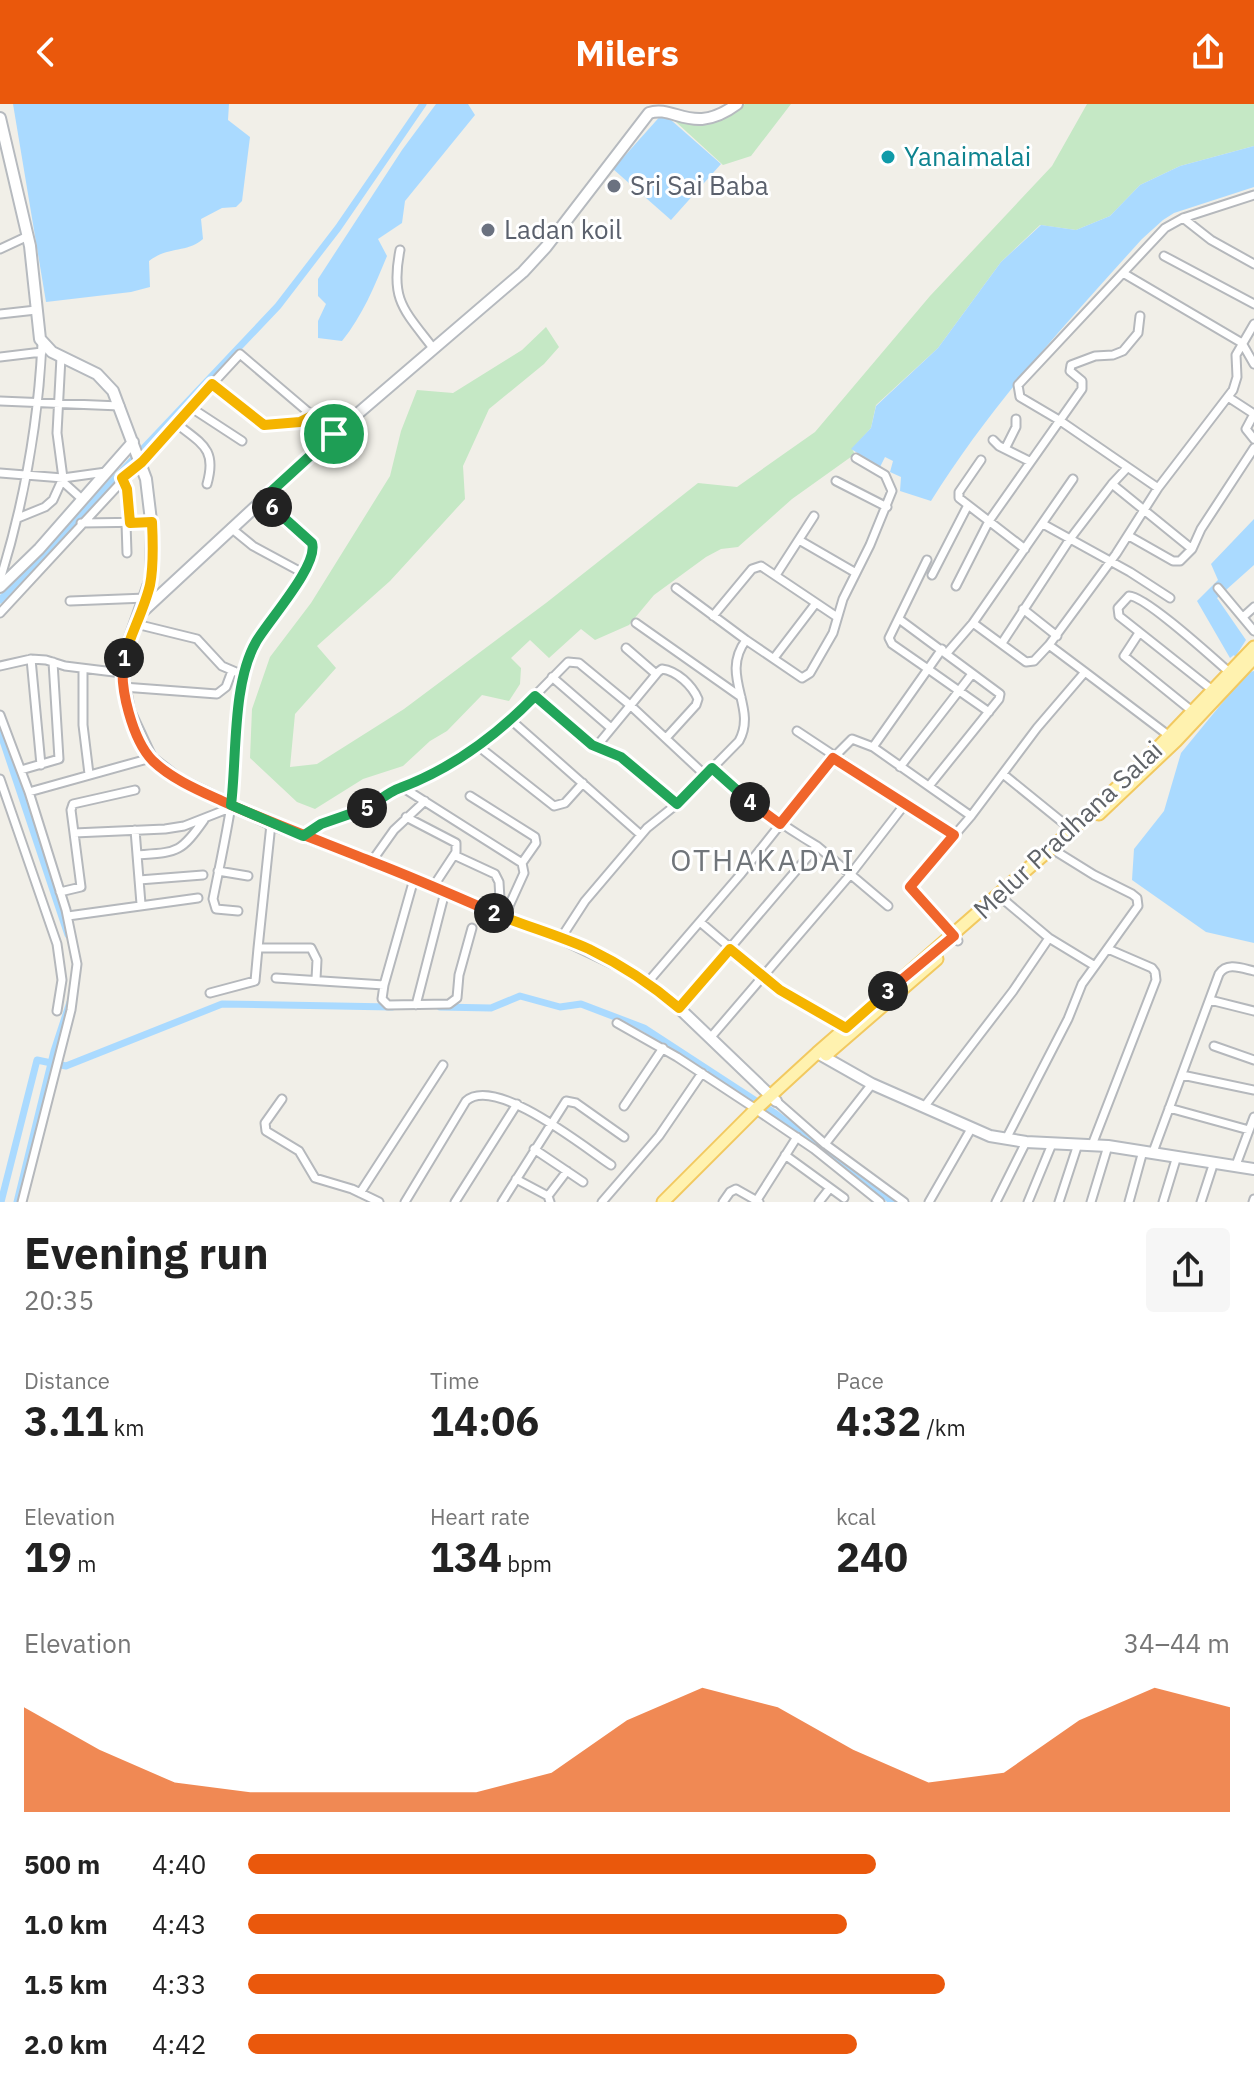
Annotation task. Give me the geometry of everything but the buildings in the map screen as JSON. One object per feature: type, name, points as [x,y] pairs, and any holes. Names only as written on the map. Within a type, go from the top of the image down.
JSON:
[{"type":"main road","points":[[137,620],[334,434],[493,299],[546,247],[649,113],[665,107],[701,119],[721,115],[737,104]]},
{"type":"main road","points":[[0,118],[28,236],[42,348],[97,374],[113,391],[142,461],[152,522],[152,569],[122,673],[129,711],[151,758],[178,779],[231,807],[445,892],[507,912],[610,960],[648,982],[711,1037],[765,1105]]},
{"type":"main road","points":[[0,587],[134,445]]},
{"type":"main road","name":"Melur Pradhana Salai","points":[[821,1055],[846,1028],[1004,900],[1057,852],[1173,739],[1254,647]]},
{"type":"main road","name":"Melur Pradhana Salai","points":[[663,1202],[765,1105],[956,938],[1173,739],[1211,689],[1241,665]]},
{"type":"main road","points":[[821,1055],[872,1084],[971,1129],[1006,1139],[1108,1146],[1254,1169]]},
{"type":"main road","name":"Melur Pradhana Salai","points":[[673,1202],[765,1105]]},
{"type":"street","points":[[1158,488],[1020,397],[1018,385],[1165,228],[1183,218],[1254,195]]},
{"type":"street","points":[[1183,218],[1211,240],[1254,264]]},
{"type":"street","points":[[0,249],[28,236]]},
{"type":"street","points":[[400,250],[395,272],[397,293],[410,318],[433,348]]},
{"type":"street","points":[[1164,256],[1254,304]]},
{"type":"street","points":[[1123,273],[1242,343],[1254,364]]},
{"type":"street","points":[[0,314],[36,310]]},
{"type":"street","points":[[956,586],[989,521],[1082,389],[1082,381],[1070,371],[1071,365],[1095,356],[1123,351],[1138,333],[1140,316]]},
{"type":"street","points":[[973,623],[1030,663],[1049,645],[1129,536],[1158,488],[1228,397],[1236,383],[1236,355],[1254,324]]},
{"type":"street","points":[[0,357],[42,348],[39,403],[27,475],[0,580]]},
{"type":"street","points":[[0,613],[240,354],[334,434]]},
{"type":"street","points":[[18,518],[45,507],[53,500],[62,480],[57,405],[61,357]]},
{"type":"street","points":[[212,384],[264,425],[300,422],[312,416]]},
{"type":"street","points":[[1228,397],[1254,414],[1246,429],[1254,439]]},
{"type":"street","points":[[0,401],[120,406]]},
{"type":"street","points":[[190,407],[242,441]]},
{"type":"street","points":[[1005,449],[1016,427],[1016,419]]},
{"type":"street","points":[[177,424],[209,452],[212,466],[207,484]]},
{"type":"street","points":[[993,440],[1029,461]]},
{"type":"street","points":[[1129,536],[1173,561],[1180,561],[1192,549],[1254,448]]},
{"type":"street","points":[[676,588],[798,676],[806,677],[829,641],[843,599],[892,491],[885,475],[856,458]]},
{"type":"street","points":[[981,460],[959,492],[959,498],[1025,549]]},
{"type":"street","points":[[1002,643],[1070,539],[1127,468]]},
{"type":"street","points":[[0,473],[62,480],[106,472]]},
{"type":"street","points":[[122,478],[127,489],[127,553]]},
{"type":"street","points":[[873,747],[928,669],[973,623],[1073,479]]},
{"type":"street","points":[[62,480],[83,500]]},
{"type":"street","points":[[836,481],[887,507]]},
{"type":"street","points":[[1112,484],[1192,549]]},
{"type":"street","points":[[238,911],[214,907],[231,807],[243,675],[257,641],[312,556],[312,543],[263,499]]},
{"type":"street","points":[[932,575],[968,505]]},
{"type":"street","points":[[776,575],[814,516]]},
{"type":"street","points":[[81,523],[152,522]]},
{"type":"street","points":[[1043,524],[1170,598]]},
{"type":"street","points":[[231,528],[253,546],[303,573]]},
{"type":"street","points":[[799,540],[856,573]]},
{"type":"street","points":[[927,560],[890,635],[890,641],[989,712]]},
{"type":"street","points":[[713,616],[752,569],[761,566],[837,617]]},
{"type":"street","points":[[1218,588],[1254,631]]},
{"type":"street","points":[[1211,689],[1119,616],[1118,611],[1132,594],[1241,665]]},
{"type":"street","points":[[70,601],[146,598]]},
{"type":"street","points":[[774,658],[816,603]]},
{"type":"street","points":[[1243,617],[1254,607]]},
{"type":"street","points":[[1023,609],[1057,636]]},
{"type":"street","points":[[899,619],[1000,694],[929,786]]},
{"type":"street","points":[[137,620],[197,639],[222,666],[243,675]]},
{"type":"street","points":[[636,623],[741,697]]},
{"type":"street","points":[[1139,633],[1124,656],[1192,711]]},
{"type":"street","points":[[561,938],[585,901],[641,835],[677,804],[744,734],[735,659],[746,640]]},
{"type":"street","points":[[1049,645],[1173,739]]},
{"type":"street","points":[[626,648],[656,674]]},
{"type":"street","points":[[0,666],[31,659],[122,673]]},
{"type":"street","points":[[31,659],[41,765]]},
{"type":"street","points":[[303,836],[321,824],[364,810],[402,787],[415,784],[478,746],[511,720],[568,662],[575,661],[630,705],[705,775]]},
{"type":"street","points":[[21,770],[58,762],[60,756],[53,662]]},
{"type":"street","points":[[83,669],[83,725],[89,774]]},
{"type":"street","points":[[596,747],[662,669],[671,671],[691,687],[698,699],[666,738]]},
{"type":"street","points":[[123,687],[217,694],[226,687],[232,671]]},
{"type":"street","points":[[956,938],[910,887],[971,816],[1085,672]]},
{"type":"street","points":[[900,767],[972,674]]},
{"type":"street","points":[[552,677],[611,728]]},
{"type":"street","points":[[535,696],[596,747],[621,757],[677,804]]},
{"type":"street","points":[[0,715],[29,792],[68,916],[77,964],[71,1010],[22,1202]]},
{"type":"street","points":[[511,720],[641,835]]},
{"type":"street","points":[[797,731],[833,758],[954,835]]},
{"type":"street","points":[[648,982],[852,739],[873,747],[971,816]]},
{"type":"street","points":[[478,746],[554,806],[563,806],[583,783]]},
{"type":"street","points":[[29,792],[151,758]]},
{"type":"street","points":[[712,768],[751,803],[817,846],[888,906]]},
{"type":"street","points":[[1003,774],[1072,830]]},
{"type":"street","points":[[0,779],[62,963],[57,1011]]},
{"type":"street","points":[[402,787],[522,863],[524,873],[507,912]]},
{"type":"street","points":[[60,892],[81,887],[71,810],[73,804],[135,790]]},
{"type":"street","points":[[470,796],[535,837],[536,843],[522,863]]},
{"type":"street","points":[[372,861],[406,817],[425,801]]},
{"type":"street","points":[[711,1037],[850,875],[905,804]]},
{"type":"street","points":[[74,833],[165,829],[231,807]]},
{"type":"street","points":[[406,817],[454,841],[457,848],[433,887]]},
{"type":"street","points":[[137,855],[178,850],[205,818]]},
{"type":"street","points":[[210,993],[255,981],[271,824]]},
{"type":"street","points":[[135,830],[141,904]]},
{"type":"street","points":[[679,1008],[817,846]]},
{"type":"street","points":[[1006,1139],[1068,1019],[1082,984],[1138,906],[1137,898],[1057,852]]},
{"type":"street","points":[[454,855],[498,877],[500,899],[507,912]]},
{"type":"street","points":[[218,871],[248,876]]},
{"type":"street","points":[[139,880],[203,875]]},
{"type":"street","points":[[414,879],[384,985],[382,999],[385,1004],[454,1002],[472,928]]},
{"type":"street","points":[[416,1005],[445,892]]},
{"type":"street","points":[[68,916],[198,898]]},
{"type":"street","points":[[1004,900],[1049,938],[1095,966]]},
{"type":"street","points":[[700,922],[762,977],[846,1028]]},
{"type":"street","points":[[924,1107],[1013,991],[1049,938]]},
{"type":"street","points":[[258,948],[311,948],[317,960],[316,979]]},
{"type":"street","points":[[1092,1145],[1156,980],[1152,968],[1108,949]]},
{"type":"street","points":[[1129,1202],[1222,970],[1231,966],[1254,971]]},
{"type":"street","points":[[276,978],[384,985]]},
{"type":"street","points":[[1210,1000],[1254,1011]]},
{"type":"street","points":[[617,1023],[702,1073],[765,1105],[904,1202]]},
{"type":"street","points":[[1214,1046],[1254,1060]]},
{"type":"street","points":[[624,1106],[663,1048]]},
{"type":"street","points":[[360,1193],[443,1065]]},
{"type":"street","points":[[602,1202],[659,1136],[702,1073]]},
{"type":"street","points":[[1182,1075],[1254,1090]]},
{"type":"street","points":[[825,1144],[872,1084]]},
{"type":"street","points":[[405,1202],[470,1097],[499,1096],[517,1104],[611,1165]]},
{"type":"street","points":[[282,1099],[265,1123],[266,1131],[299,1151],[315,1178],[379,1202]]},
{"type":"street","points":[[502,1202],[563,1104],[570,1101],[624,1137]]},
{"type":"street","points":[[455,1202],[517,1104]]},
{"type":"street","points":[[765,1105],[797,1137],[880,1202]]},
{"type":"street","points":[[1169,1108],[1249,1130]]},
{"type":"street","points":[[1236,1165],[1254,1117]]},
{"type":"street","points":[[929,1202],[971,1129]]},
{"type":"street","points":[[723,1202],[736,1189],[758,1201],[797,1137]]},
{"type":"street","points":[[996,1202],[1026,1142]]},
{"type":"street","points":[[1028,1202],[1052,1144]]},
{"type":"street","points":[[1059,1202],[1078,1144]]},
{"type":"street","points":[[1091,1202],[1108,1146]]},
{"type":"street","points":[[534,1149],[583,1182]]},
{"type":"street","points":[[785,1155],[844,1198]]},
{"type":"street","points":[[1163,1202],[1177,1156]]},
{"type":"street","points":[[1201,1202],[1214,1162]]},
{"type":"street","points":[[516,1179],[549,1199],[567,1171]]},
{"type":"street","points":[[819,1202],[830,1188]]},
{"type":"green space","points":[[745,104],[791,104],[751,156],[723,165],[665,112],[706,122],[724,118]]},
{"type":"green space","points":[[1087,104],[1254,104],[1254,146],[1180,166],[1140,185],[1110,216],[1076,230],[1040,225],[1001,262],[938,348],[876,405],[871,428],[852,449],[855,454],[792,499],[738,547],[721,549],[706,557],[654,595],[629,625],[595,640],[581,629],[549,658],[530,640],[511,658],[521,668],[520,684],[509,701],[482,695],[447,731],[430,741],[403,766],[363,779],[315,809],[297,802],[250,758],[252,709],[270,657],[311,603],[390,476],[401,431],[417,390],[453,393],[522,350],[546,327],[559,347],[544,364],[489,409],[463,466],[465,499],[390,581],[317,646],[336,668],[295,714],[290,767],[317,764],[404,709],[546,603],[698,483],[737,487],[815,432],[930,296],[1052,166]]},
{"type":"water","points":[[13,104],[229,104],[228,120],[250,137],[242,201],[236,207],[222,208],[201,219],[203,239],[197,243],[163,253],[149,261],[150,287],[46,302]]},
{"type":"water","points":[[436,104],[468,104],[475,115],[405,201],[402,223],[378,239],[387,256],[368,300],[342,341],[318,338],[318,321],[326,304],[318,296],[318,279],[402,150]]},
{"type":"water","points":[[663,113],[721,164],[671,220],[613,169]]},
{"type":"water","points":[[1254,146],[1254,187],[1174,213],[1142,239],[1004,398],[931,501],[900,491],[901,477],[890,472],[893,461],[885,457],[880,467],[851,449],[871,428],[876,406],[938,348],[1001,262],[1041,225],[1076,230],[1110,216],[1140,185],[1180,166]]},
{"type":"water","points":[[1254,519],[1254,565],[1217,598],[1246,640],[1237,654],[1247,673],[1254,671],[1254,943],[1206,932],[1132,880],[1134,849],[1164,811],[1181,753],[1245,675],[1234,655],[1230,658],[1197,601],[1218,580],[1211,564]]},
{"type":"waterway","points":[[0,600],[278,306],[338,228],[423,104]]},
{"type":"waterway","points":[[0,732],[68,935]]},
{"type":"waterway","points":[[440,1007],[491,1008],[520,996],[560,1007],[581,1004],[644,1028],[776,1114],[893,1202]]},
{"type":"waterway","points":[[17,1202],[54,1051],[70,1002]]},
{"type":"waterway","points":[[1,1202],[37,1060],[66,1066],[222,1004],[392,1007]]},
{"type":"place","name":"Yanaimalai","points":[[888,157]]},
{"type":"place","name":"Sri Sai Baba","points":[[614,186]]},
{"type":"place","name":"Ladan koil","points":[[488,230]]},
{"type":"district","name":"OTHAKADAI","points":[[763,861]]},
{"type":"route","points":[[334,434],[263,499],[312,543],[313,551],[303,573],[257,641],[243,675],[231,805],[271,824],[303,836],[321,824],[364,810],[398,789],[415,784],[440,770],[478,746],[535,696],[592,745],[621,757],[677,804],[712,768],[780,824],[833,758],[954,835],[910,887],[954,936],[846,1028],[780,990],[730,949],[679,1008],[648,982],[588,949],[372,861],[271,824],[199,790],[178,779],[157,764],[141,742],[129,711],[122,673],[126,649],[149,589],[153,560],[152,522],[130,523],[127,489],[122,478],[142,462],[212,384],[258,423],[270,426],[300,422],[312,416],[334,434]]}]
